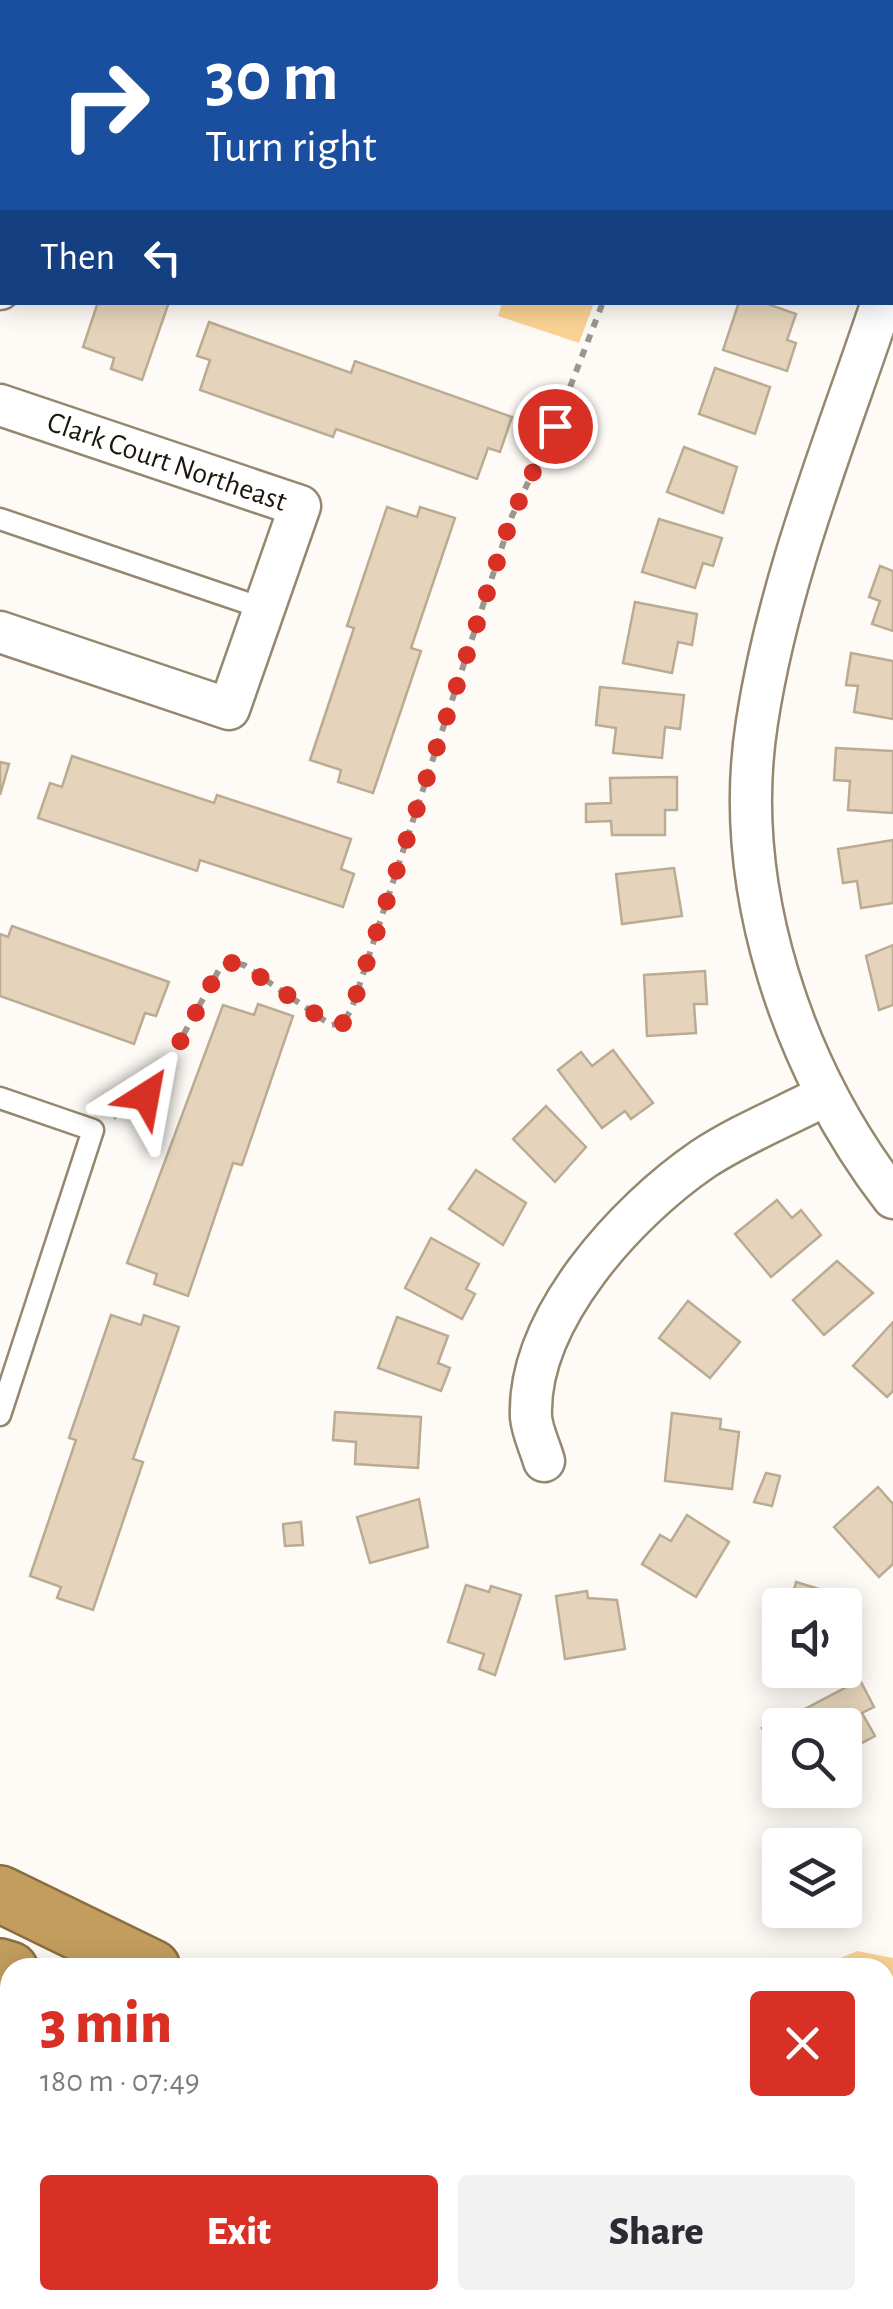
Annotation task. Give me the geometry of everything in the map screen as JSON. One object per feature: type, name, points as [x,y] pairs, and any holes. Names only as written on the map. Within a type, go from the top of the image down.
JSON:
[{"type":"highway","points":[[0,1894],[131,1958]]},
{"type":"street","points":[[881,305],[786,588],[756,724],[752,790],[766,924],[788,1000],[826,1095],[893,1198]]},
{"type":"street","name":"Clark Court Northeast","points":[[0,405],[300,506],[229,709],[0,632]]},
{"type":"street","points":[[544,1461],[531,1419],[537,1363],[553,1322],[579,1283],[626,1226],[704,1158],[826,1095]]},
{"type":"lane","points":[[0,519],[266,609]]},
{"type":"lane","points":[[0,1098],[93,1130],[0,1414]]},
{"type":"path","points":[[93,1130],[154,1088],[220,968],[228,962],[244,966],[332,1025],[343,1023],[352,1008],[512,516],[555,426],[602,305]]},
{"type":"shaded area","points":[[501,305],[593,305],[579,343],[498,316]]},
{"type":"shaded area","points":[[857,1951],[893,1958],[841,1958]]},
{"type":"building","points":[[97,305],[168,305],[142,380],[111,369],[114,358],[83,347]]},
{"type":"building","points":[[738,305],[770,305],[796,314],[787,340],[796,343],[787,371],[723,350]]},
{"type":"building","points":[[209,322],[351,373],[355,361],[512,417],[500,452],[488,448],[477,479],[336,429],[333,437],[200,390],[210,360],[197,356]]},
{"type":"building","points":[[715,368],[770,387],[755,434],[699,414]]},
{"type":"building","points":[[684,447],[737,467],[723,513],[667,492]]},
{"type":"building","points":[[387,507],[417,517],[420,507],[455,518],[411,648],[421,651],[373,793],[338,782],[341,770],[310,760],[354,628],[347,626]]},
{"type":"building","points":[[659,519],[722,538],[713,566],[703,563],[695,588],[642,572]]},
{"type":"building","points":[[880,566],[893,571],[893,631],[872,624],[880,601],[869,597]]},
{"type":"building","points":[[635,602],[697,614],[692,645],[678,642],[672,673],[623,663]]},
{"type":"building","points":[[851,653],[893,661],[893,719],[854,712],[858,686],[846,685]]},
{"type":"building","points":[[600,687],[684,695],[680,729],[665,727],[662,758],[613,753],[616,728],[596,725]]},
{"type":"building","points":[[836,748],[893,751],[893,813],[848,810],[850,781],[834,780]]},
{"type":"building","points":[[72,756],[214,803],[217,795],[351,839],[341,869],[354,874],[343,907],[200,860],[197,871],[38,818],[50,783],[62,787]]},
{"type":"building","points":[[0,762],[9,764],[0,795]]},
{"type":"building","points":[[677,777],[677,810],[665,810],[665,835],[612,835],[611,821],[586,822],[586,804],[611,803],[610,778]]},
{"type":"building","points":[[893,840],[893,903],[861,908],[857,881],[843,883],[838,849]]},
{"type":"building","points":[[674,868],[682,916],[622,924],[616,874]]},
{"type":"building","points":[[12,926],[169,982],[156,1016],[145,1013],[134,1044],[0,996],[0,934],[8,937]]},
{"type":"building","points":[[893,945],[893,1005],[879,1010],[866,956]]},
{"type":"building","points":[[705,971],[707,1004],[694,1004],[696,1033],[647,1036],[644,975]]},
{"type":"building","points":[[258,1004],[293,1016],[242,1165],[233,1163],[188,1296],[154,1284],[157,1274],[127,1263],[223,1005],[254,1015]]},
{"type":"building","points":[[613,1050],[653,1103],[631,1119],[625,1111],[602,1128],[558,1070],[581,1052],[592,1066]]},
{"type":"building","points":[[546,1106],[586,1147],[555,1182],[513,1139]]},
{"type":"building","points":[[476,1170],[526,1203],[503,1245],[449,1209]]},
{"type":"building","points":[[777,1200],[792,1218],[801,1210],[821,1235],[771,1277],[735,1234]]},
{"type":"building","points":[[431,1238],[479,1264],[466,1289],[475,1294],[462,1319],[405,1288]]},
{"type":"building","points":[[837,1261],[873,1293],[824,1335],[793,1300]]},
{"type":"building","points":[[688,1301],[740,1342],[710,1378],[659,1338]]},
{"type":"building","points":[[111,1315],[141,1325],[144,1315],[179,1327],[133,1459],[143,1462],[93,1610],[57,1598],[61,1587],[30,1576],[76,1440],[69,1438]]},
{"type":"building","points":[[397,1317],[448,1336],[438,1363],[450,1368],[441,1391],[378,1368]]},
{"type":"building","points":[[893,1322],[893,1391],[887,1397],[853,1366]]},
{"type":"building","points":[[335,1412],[421,1417],[418,1468],[355,1464],[356,1442],[333,1440]]},
{"type":"building","points":[[672,1413],[721,1419],[720,1429],[739,1432],[732,1489],[665,1481]]},
{"type":"building","points":[[766,1473],[780,1476],[772,1506],[754,1502]]},
{"type":"building","points":[[878,1487],[893,1504],[893,1564],[879,1577],[834,1527]]},
{"type":"building","points":[[419,1499],[428,1547],[370,1563],[357,1517]]},
{"type":"building","points":[[687,1515],[729,1542],[696,1597],[642,1564],[660,1535],[671,1541]]},
{"type":"building","points":[[301,1522],[303,1545],[285,1546],[283,1524]]},
{"type":"building","points":[[796,1582],[816,1588],[794,1588]]},
{"type":"building","points":[[466,1585],[489,1592],[491,1586],[521,1595],[495,1675],[479,1669],[484,1654],[448,1642]]},
{"type":"building","points":[[587,1591],[588,1598],[617,1600],[625,1649],[565,1659],[556,1596]]},
{"type":"building","points":[[862,1684],[874,1707],[862,1713],[862,1708],[807,1708],[845,1688],[862,1688]]},
{"type":"building","points":[[862,1713],[875,1736],[862,1743]]},
{"type":"route","points":[[146,1096],[166,1068],[220,968],[228,962],[244,966],[332,1025],[343,1023],[352,1008],[419,808],[452,692],[512,516],[555,426]]}]
